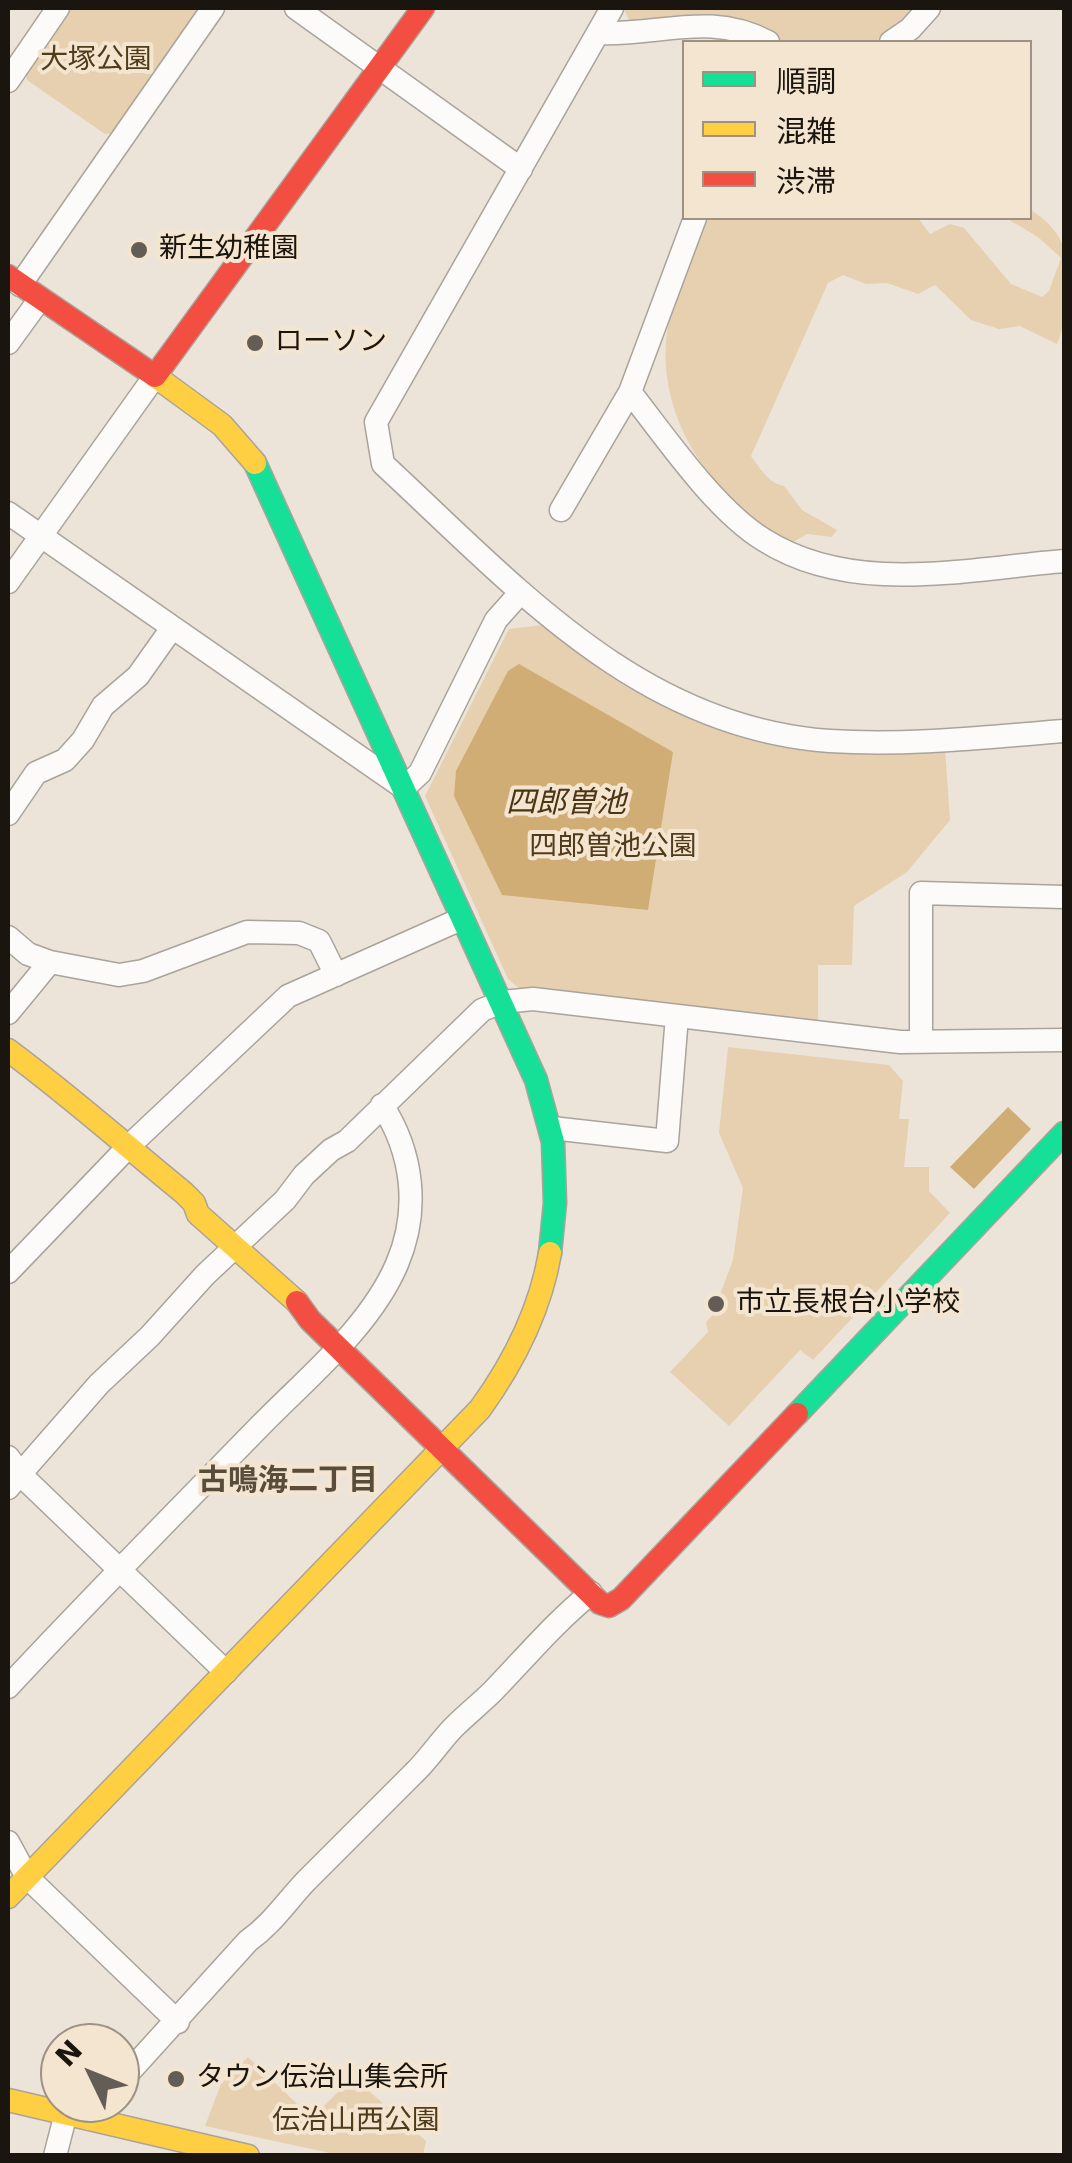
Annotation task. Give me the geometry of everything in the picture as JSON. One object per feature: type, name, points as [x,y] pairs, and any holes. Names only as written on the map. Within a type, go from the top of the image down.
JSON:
[{"type":"street","points":[[8,81],[58,8]]},
{"type":"street","points":[[8,1898],[504,1378],[536,1311],[554,1227],[552,1128],[502,1002],[259,468],[222,426],[14,280],[213,8]]},
{"type":"street","points":[[296,8],[522,169]]},
{"type":"street","points":[[8,582],[423,8]]},
{"type":"street","points":[[612,8],[376,422],[383,464],[574,639],[624,673],[698,708],[757,728],[827,741],[936,740],[1064,731]]},
{"type":"street","points":[[894,40],[929,8]]},
{"type":"street","points":[[598,32],[634,34],[710,24],[764,40]]},
{"type":"street","points":[[561,510],[606,439],[630,392],[694,220]]},
{"type":"street","points":[[8,342],[40,299]]},
{"type":"street","points":[[630,392],[727,508],[761,539],[798,558],[839,570],[882,576],[1064,561]]},
{"type":"street","points":[[8,513],[404,788]]},
{"type":"street","points":[[404,788],[420,773],[496,620],[521,592]]},
{"type":"street","points":[[8,814],[36,773],[64,760],[83,740],[103,706],[138,676],[172,628]]},
{"type":"street","points":[[921,1041],[921,893],[1064,896]]},
{"type":"street","points":[[8,1272],[129,1146],[288,996],[461,919]]},
{"type":"street","points":[[8,937],[28,954],[50,962],[119,976],[144,971],[247,932],[299,934],[319,942],[336,975]]},
{"type":"street","points":[[8,1013],[50,962]]},
{"type":"street","points":[[226,1672],[12,1473],[150,1336],[205,1275],[285,1200],[304,1175],[346,1141],[482,1010],[502,1002],[533,999],[900,1042],[1064,1040]]},
{"type":"street","points":[[552,1128],[667,1141],[677,1016]]},
{"type":"street","points":[[8,1050],[50,1078],[90,1117],[184,1193],[198,1214],[295,1300],[310,1320],[441,1448],[591,1594],[609,1606],[621,1599],[1064,1134]]},
{"type":"street","points":[[8,1687],[381,1298],[410,1225],[410,1185],[402,1139],[382,1105]]},
{"type":"street","points":[[140,2061],[248,1942],[363,1827],[379,1805],[414,1774],[518,1660],[591,1594]]},
{"type":"street","points":[[8,1842],[27,1877],[178,2022]]},
{"type":"street","points":[[8,2100],[40,2107]]},
{"type":"street","points":[[55,2156],[63,2123]]},
{"type":"street","points":[[119,2123],[158,2146],[248,2156]]},
{"type":"green space","name":"大塚公園","points":[[68,8],[203,8],[115,133],[105,134],[27,80],[25,68]]},
{"type":"green space","points":[[623,8],[915,8],[877,40],[781,40],[752,25],[720,16],[685,15],[632,25]]},
{"type":"green space","points":[[1032,211],[1051,227],[1064,250],[1066,298],[1057,344],[1020,326],[999,329],[971,320],[935,285],[918,294],[887,283],[866,284],[843,275],[828,283],[751,456],[769,478],[784,486],[802,510],[837,530],[832,537],[807,534],[790,544],[736,503],[693,450],[678,420],[669,388],[666,355],[676,294],[705,220],[920,220],[930,234],[950,224],[964,228],[1011,284],[1042,297],[1049,291],[1061,258],[1038,237],[1009,220],[1032,220]]},
{"type":"green space","name":"四郎曽池公園","points":[[543,625],[624,685],[686,716],[731,732],[816,750],[945,748],[950,820],[907,872],[854,906],[852,965],[818,965],[818,1023],[520,989],[508,979],[425,796],[509,629]]},
{"type":"green space","points":[[728,1047],[889,1065],[903,1081],[899,1119],[909,1119],[904,1167],[929,1167],[929,1191],[950,1213],[813,1360],[800,1350],[729,1426],[670,1372],[708,1332],[706,1322],[719,1308],[716,1305],[733,1260],[743,1188],[719,1133]]},
{"type":"green space","name":"伝治山西公園","points":[[248,2057],[312,2118],[353,2077],[426,2141],[423,2155],[339,2155],[205,2126],[221,2084]]},
{"type":"water","name":"四郎曽池","points":[[519,664],[673,752],[648,910],[502,895],[454,796],[456,771],[508,671]]},
{"type":"water","points":[[1008,1107],[1031,1129],[974,1189],[950,1167]]},
{"type":"traffic: fast","points":[[255,463],[536,1080],[553,1142],[555,1203],[550,1253]]},
{"type":"traffic: fast","points":[[797,1414],[1064,1133]]},
{"type":"traffic: slow","points":[[155,376],[222,425],[255,463]]},
{"type":"traffic: slow","points":[[8,1050],[184,1193],[198,1214],[297,1302]]},
{"type":"traffic: slow","points":[[8,1897],[480,1409],[524,1335],[540,1295],[550,1253]]},
{"type":"traffic: slow","points":[[8,2100],[248,2156]]},
{"type":"traffic: jam","points":[[8,276],[155,376],[423,8]]},
{"type":"traffic: jam","points":[[297,1302],[310,1320],[600,1603],[609,1606],[621,1599],[797,1414]]},
{"type":"place","name":"新生幼稚園","points":[[139,250]]},
{"type":"place","name":"ローソン","points":[[255,343]]},
{"type":"place","name":"市立長根台小学校","points":[[716,1304]]},
{"type":"place","name":"タウン伝治山集会所","points":[[176,2079]]},
{"type":"district","name":"古鳴海二丁目","points":[[288,1482]]}]
